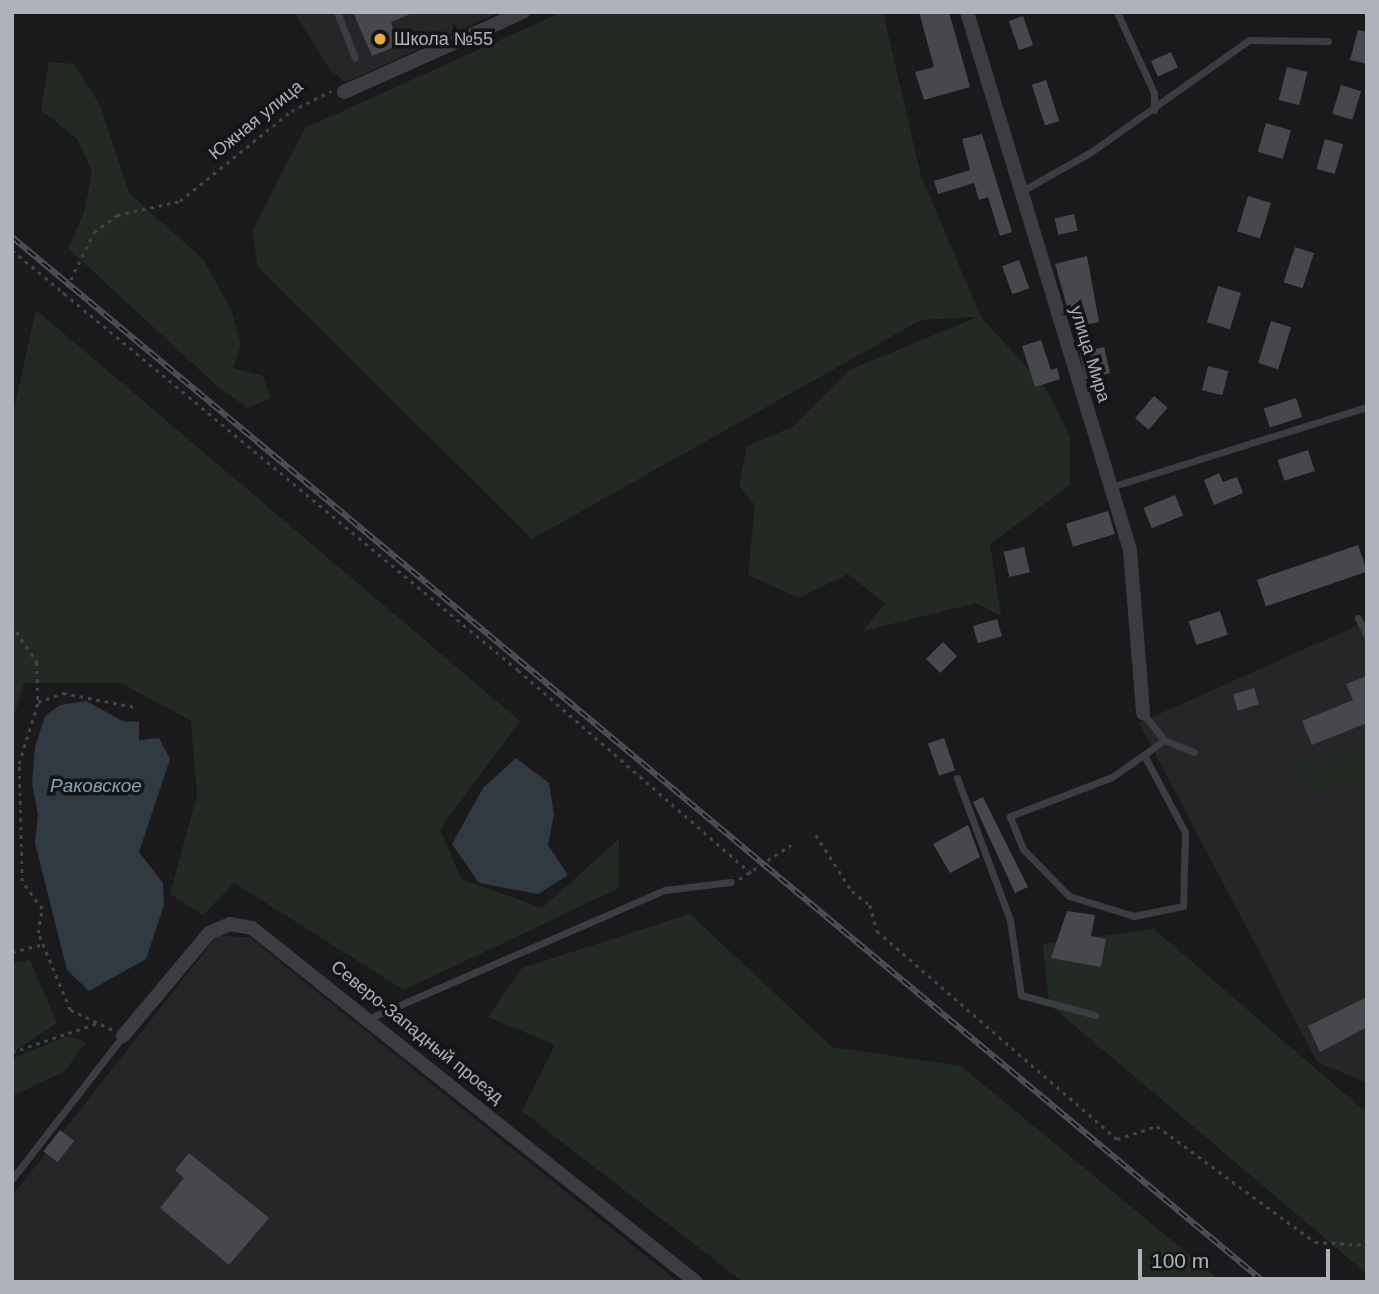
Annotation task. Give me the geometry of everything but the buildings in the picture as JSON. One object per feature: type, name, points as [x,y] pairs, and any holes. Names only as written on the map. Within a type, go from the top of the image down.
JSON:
[{"type":"street","points":[[345,92],[523,12]]},
{"type":"street","name":"улица Мира","points":[[967,12],[1130,550],[1143,713]]},
{"type":"street","name":"Северо-Западный проезд","points":[[122,1036],[209,933],[230,924],[265,935],[696,1282]]},
{"type":"lane","points":[[337,12],[355,58]]},
{"type":"lane","points":[[1117,12],[1154,93],[1154,110]]},
{"type":"lane","points":[[1021,192],[1154,110],[1249,40],[1328,41]]},
{"type":"lane","points":[[1111,487],[1367,407]]},
{"type":"lane","points":[[1358,618],[1367,636]]},
{"type":"lane","points":[[1143,713],[1164,740],[1194,752]]},
{"type":"lane","points":[[1144,755],[1185,832],[1183,906],[1134,916],[1069,896],[1023,849],[1010,816],[1112,777],[1164,740]]},
{"type":"lane","points":[[957,778],[1010,920],[1021,995],[1095,1014]]},
{"type":"lane","points":[[369,1018],[665,890],[732,882]]},
{"type":"lane","points":[[12,1178],[122,1036]]},
{"type":"path","name":"Южная улица","points":[[63,295],[94,232],[117,215],[180,201],[218,176],[291,111],[322,91],[345,92]]},
{"type":"path","points":[[12,250],[518,670],[752,874]]},
{"type":"path","points":[[12,625],[37,662],[38,702],[19,764],[16,804],[22,881],[42,909],[38,933],[70,1010],[122,1036]]},
{"type":"path","points":[[38,702],[62,693],[136,707]]},
{"type":"path","points":[[816,835],[852,891],[870,905],[877,931],[1117,1139],[1157,1126],[1315,1242],[1367,1245]]},
{"type":"path","points":[[732,882],[752,874],[791,845]]},
{"type":"path","points":[[12,952],[44,944]]},
{"type":"path","points":[[12,1052],[98,1023]]},
{"type":"shaded area","points":[[294,12],[500,12],[346,82],[330,70]]},
{"type":"shaded area","points":[[562,12],[883,12],[921,176],[981,317],[1047,390],[1070,437],[1070,485],[990,544],[1001,616],[976,603],[863,631],[885,603],[848,574],[799,598],[748,575],[755,505],[739,486],[747,446],[792,427],[851,369],[978,317],[921,320],[532,539],[258,267],[252,232],[305,128]]},
{"type":"shaded area","points":[[49,62],[74,64],[100,105],[129,193],[203,259],[232,312],[241,345],[233,368],[263,376],[271,398],[248,408],[217,386],[68,248],[84,213],[92,171],[77,139],[41,110]]},
{"type":"shaded area","points":[[36,310],[520,721],[440,829],[461,879],[542,908],[619,839],[619,888],[404,990],[234,883],[203,915],[170,894],[197,795],[191,721],[121,683],[24,683],[12,723],[12,417]]},
{"type":"shaded area","points":[[1367,621],[1367,1083],[1317,1062],[1139,723]]},
{"type":"shaded area","points":[[1367,740],[1367,777],[1357,785],[1310,792],[1293,760],[1326,761]]},
{"type":"shaded area","points":[[690,914],[832,1047],[961,1066],[1222,1282],[743,1282],[522,1111],[555,1045],[488,1017],[522,968]]},
{"type":"shaded area","points":[[1154,929],[1367,1113],[1367,1274],[1049,1004],[1043,944]]},
{"type":"shaded area","points":[[217,936],[249,937],[678,1282],[12,1282],[12,1196]]},
{"type":"shaded area","points":[[30,960],[57,1023],[12,1053],[12,963]]},
{"type":"shaded area","points":[[67,1036],[86,1042],[65,1071],[12,1096],[12,1059]]},
{"type":"water","name":"Раковское","points":[[86,701],[123,721],[139,722],[139,740],[159,738],[170,759],[139,852],[163,883],[164,905],[146,959],[89,991],[67,970],[35,843],[38,815],[32,783],[35,747],[45,716],[60,705]]},
{"type":"water","points":[[516,758],[549,783],[554,814],[548,845],[568,875],[538,894],[479,883],[452,844],[483,788]]},
{"type":"railway","points":[[12,237],[1264,1282]]},
{"type":"place","name":"Школа №55","points":[[380,39]]}]
